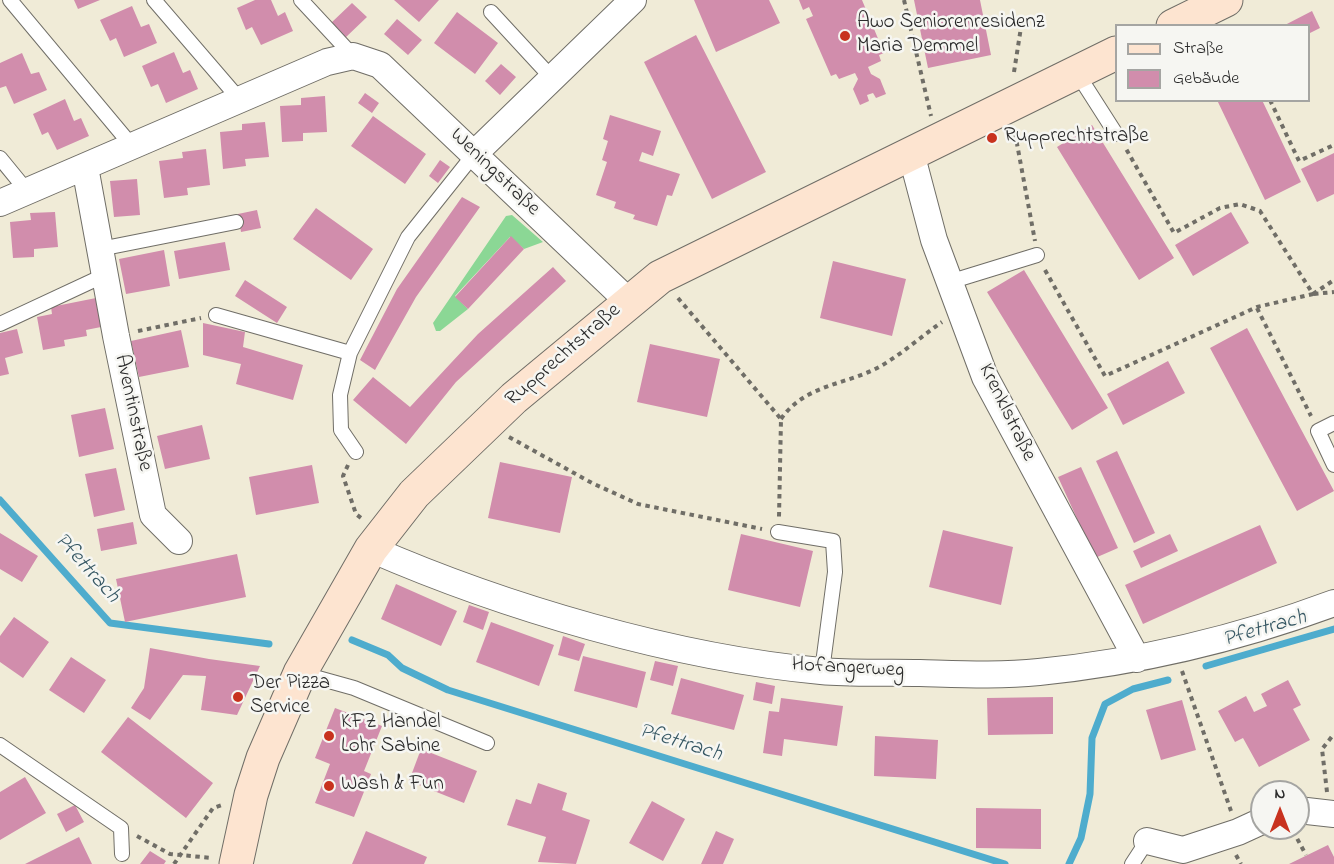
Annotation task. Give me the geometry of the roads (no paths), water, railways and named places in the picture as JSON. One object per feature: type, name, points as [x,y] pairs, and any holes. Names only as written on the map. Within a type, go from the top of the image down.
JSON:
[{"type":"main road","points":[[1177,24],[1226,0]]},
{"type":"main road","name":"Rupprechtstraße","points":[[236,864],[260,765],[300,673],[375,543],[414,494],[486,424],[628,301],[660,277],[1115,53]]},
{"type":"street","points":[[475,153],[633,0]]},
{"type":"street","points":[[0,203],[327,62],[353,56]]},
{"type":"street","name":"Weningstraße","points":[[353,56],[380,65],[628,301]]},
{"type":"street","name":"Krenklstraße","points":[[924,146],[934,240],[985,377],[1137,659]]},
{"type":"street","name":"Aventinstraße","points":[[85,167],[116,336],[153,515],[179,541]]},
{"type":"street","name":"Hofangerweg","points":[[375,543],[431,574],[590,624],[670,645],[742,660],[822,671],[1037,672],[1137,659],[1174,651],[1334,603]]},
{"type":"street","points":[[1310,811],[1332,813]]},
{"type":"street","points":[[1147,841],[1183,850],[1250,826]]},
{"type":"lane","points":[[10,0],[132,146]]},
{"type":"lane","points":[[154,0],[240,100]]},
{"type":"lane","name":"Weningstraße","points":[[301,0],[353,56]]},
{"type":"lane","points":[[491,12],[551,77]]},
{"type":"lane","points":[[1076,72],[1116,134]]},
{"type":"lane","points":[[356,452],[341,430],[340,395],[350,353],[408,237],[475,153]]},
{"type":"lane","points":[[0,158],[27,191]]},
{"type":"lane","points":[[100,249],[236,222]]},
{"type":"lane","points":[[952,284],[959,279],[1037,255]]},
{"type":"lane","points":[[0,324],[105,275]]},
{"type":"lane","points":[[216,315],[350,353]]},
{"type":"lane","points":[[1334,423],[1318,430],[1334,465]]},
{"type":"lane","points":[[778,532],[833,541],[835,572],[822,671]]},
{"type":"lane","points":[[300,673],[354,688],[487,743]]},
{"type":"lane","points":[[0,745],[121,828],[122,854]]},
{"type":"lane","points":[[1132,864],[1147,841]]},
{"type":"waterway","name":"Pfettrach","points":[[0,500],[110,623],[269,644]]},
{"type":"waterway","name":"Pfettrach","points":[[1206,666],[1334,629]]},
{"type":"waterway","name":"Pfettrach","points":[[352,640],[388,655],[402,668],[448,690],[1005,864]]},
{"type":"waterway","name":"Pfettrach","points":[[1069,864],[1081,838],[1090,794],[1092,738],[1105,704],[1133,689],[1168,680]]},
{"type":"place","name":"Awo Seniorenresidenz Maria Demmel","points":[[845,36]]},
{"type":"place","name":"Rupprechtstraße","points":[[992,138]]},
{"type":"place","name":"Der Pizza Service","points":[[238,697]]},
{"type":"place","name":"KFZ Handel Lohr Sabine","points":[[329,736]]},
{"type":"place","name":"Wash & Fun","points":[[329,786]]}]
